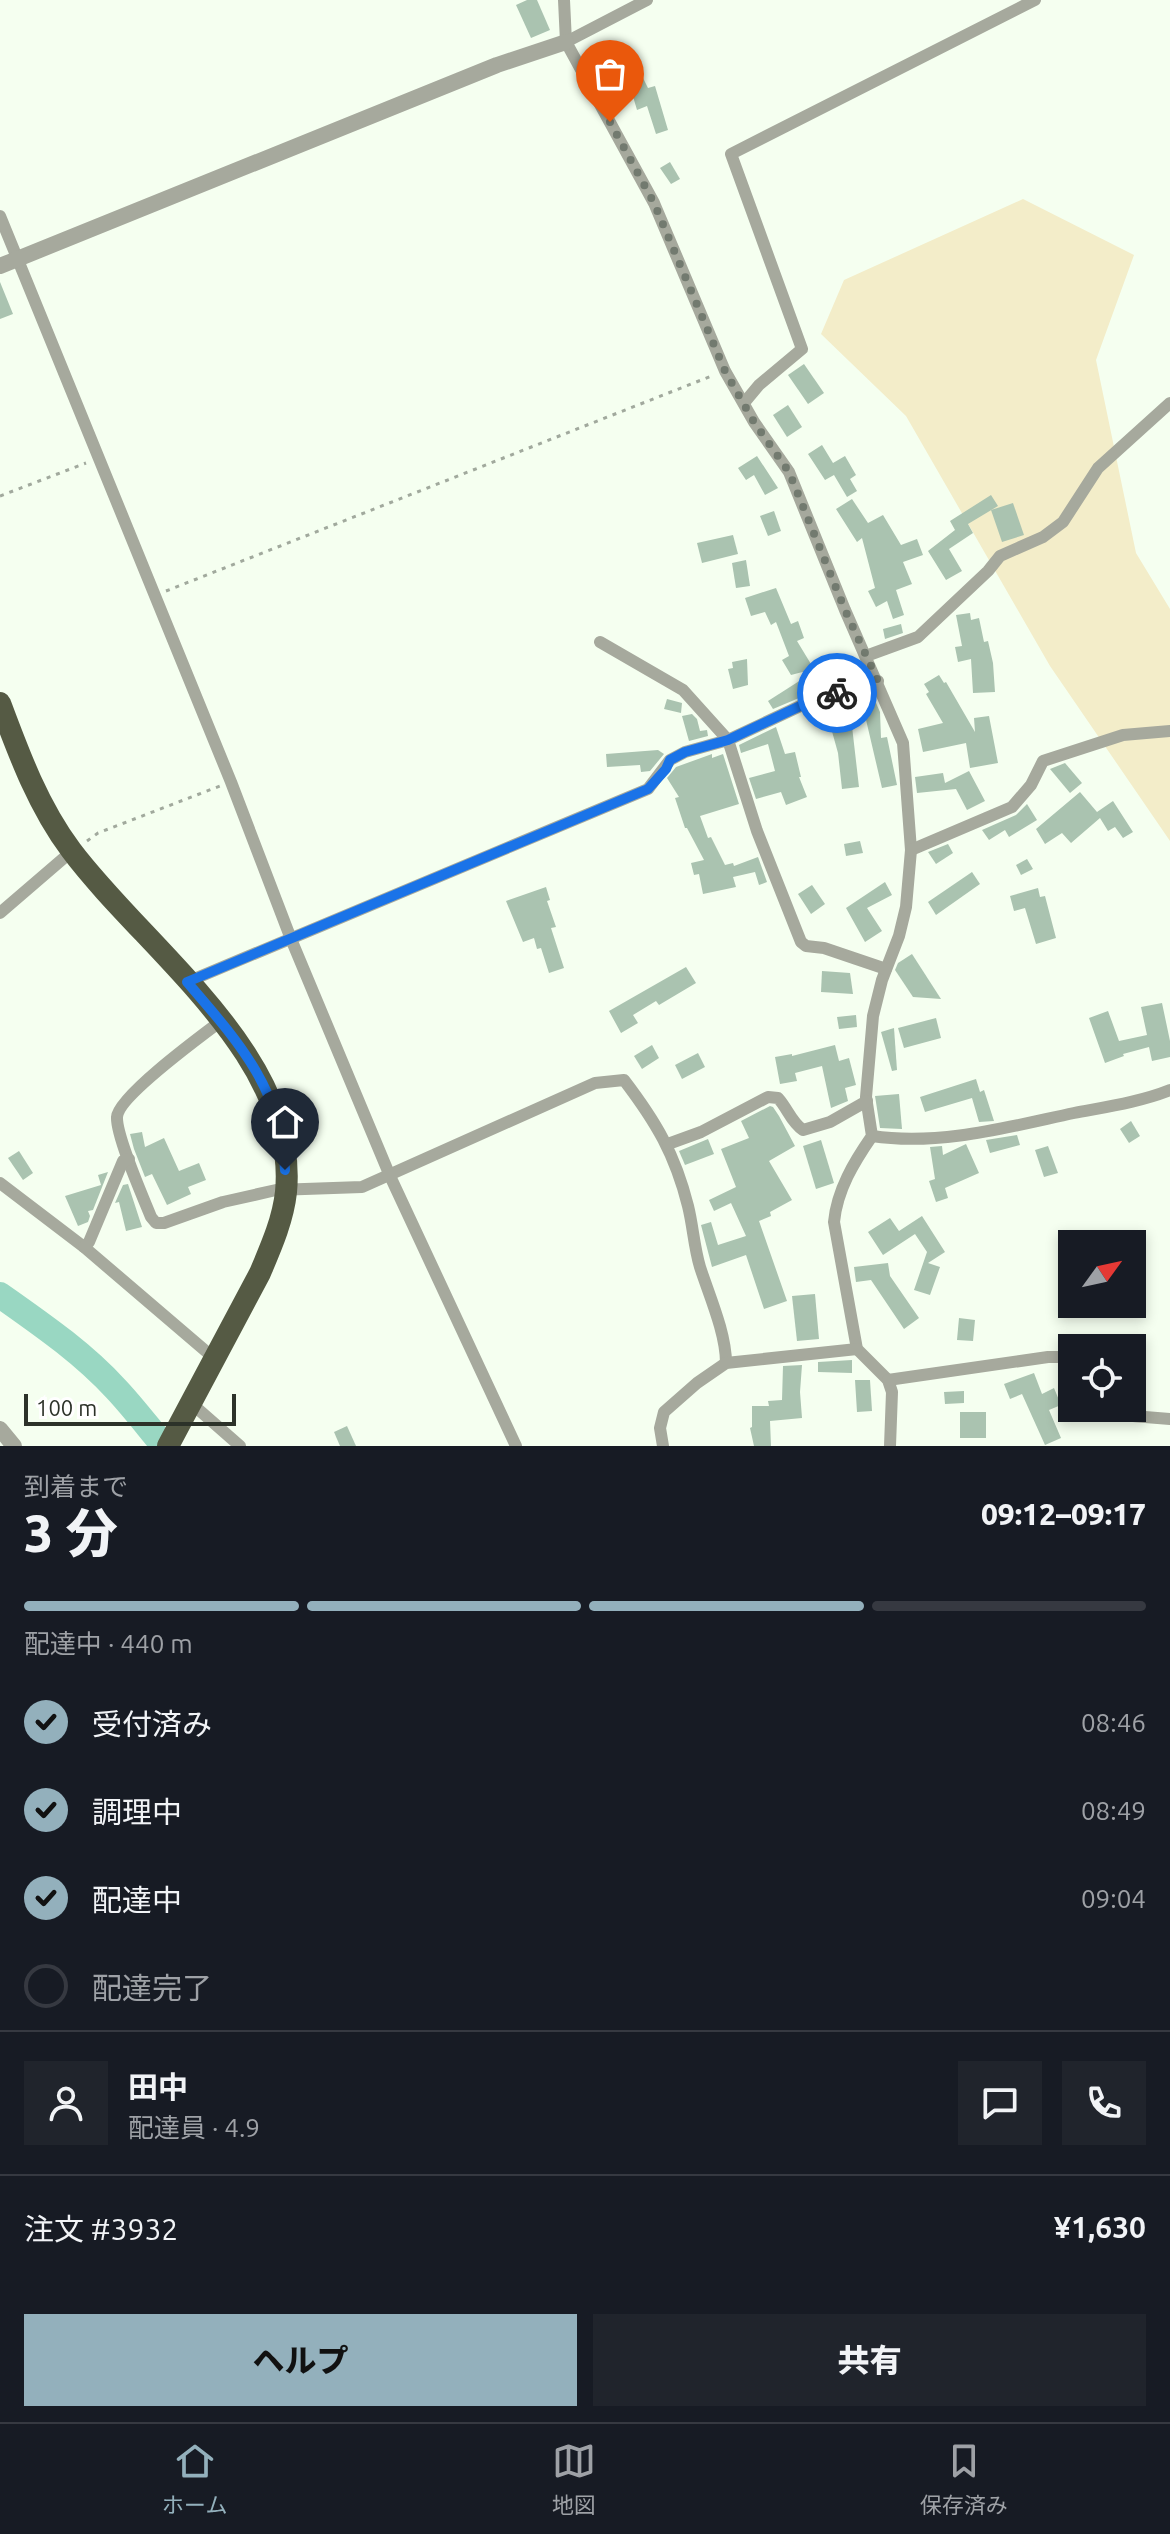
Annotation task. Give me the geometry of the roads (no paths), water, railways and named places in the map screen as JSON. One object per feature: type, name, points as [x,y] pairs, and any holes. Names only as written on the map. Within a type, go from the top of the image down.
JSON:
[{"type":"highway","points":[[0,703],[41,803],[72,851],[221,1021],[254,1064],[272,1100],[285,1148],[286,1191],[272,1245],[168,1446]]},
{"type":"street","points":[[564,0],[566,42],[654,203],[725,371],[754,422],[789,472],[903,743],[911,850],[906,907],[873,1016],[867,1101],[872,1136],[855,1160],[836,1202],[834,1222],[857,1349],[888,1380],[892,1392],[890,1446]]},
{"type":"street","points":[[0,266],[497,65],[566,42],[647,0]]},
{"type":"street","points":[[744,403],[759,385],[802,349],[731,154],[1035,0]]},
{"type":"street","points":[[0,216],[231,782],[291,939],[390,1176],[516,1446]]},
{"type":"street","points":[[866,656],[918,637],[1000,556],[1043,537],[1063,522],[1098,468],[1170,403]]},
{"type":"street","points":[[600,642],[683,690],[728,740],[754,822],[801,942],[886,969]]},
{"type":"street","points":[[187,982],[648,789],[670,760],[685,752],[728,740],[813,700],[878,681]]},
{"type":"street","points":[[911,850],[1012,807],[1031,785],[1043,761],[1123,735],[1170,731]]},
{"type":"street","points":[[0,913],[72,851]]},
{"type":"street","points":[[221,1021],[124,1102],[117,1120],[129,1159],[156,1223],[223,1202],[276,1190],[362,1187],[595,1083],[624,1080],[668,1144],[688,1206],[700,1266],[714,1304],[726,1363]]},
{"type":"street","points":[[872,1136],[921,1140],[948,1138],[1090,1110],[1170,1090]]},
{"type":"street","points":[[668,1144],[701,1132],[768,1097],[778,1098],[789,1111],[794,1124],[803,1130],[830,1122],[867,1101]]},
{"type":"street","points":[[84,1247],[89,1242],[123,1161],[129,1159]]},
{"type":"street","points":[[0,1183],[84,1247],[215,1359]]},
{"type":"street","points":[[663,1446],[660,1428],[664,1412],[726,1363],[857,1349]]},
{"type":"street","points":[[888,1380],[1058,1357]]},
{"type":"street","points":[[188,1407],[240,1446]]},
{"type":"street","points":[[1146,1417],[1170,1419]]},
{"type":"street","points":[[0,1429],[14,1446]]},
{"type":"waterway","points":[[0,1295],[89,1363],[164,1446]]}]
